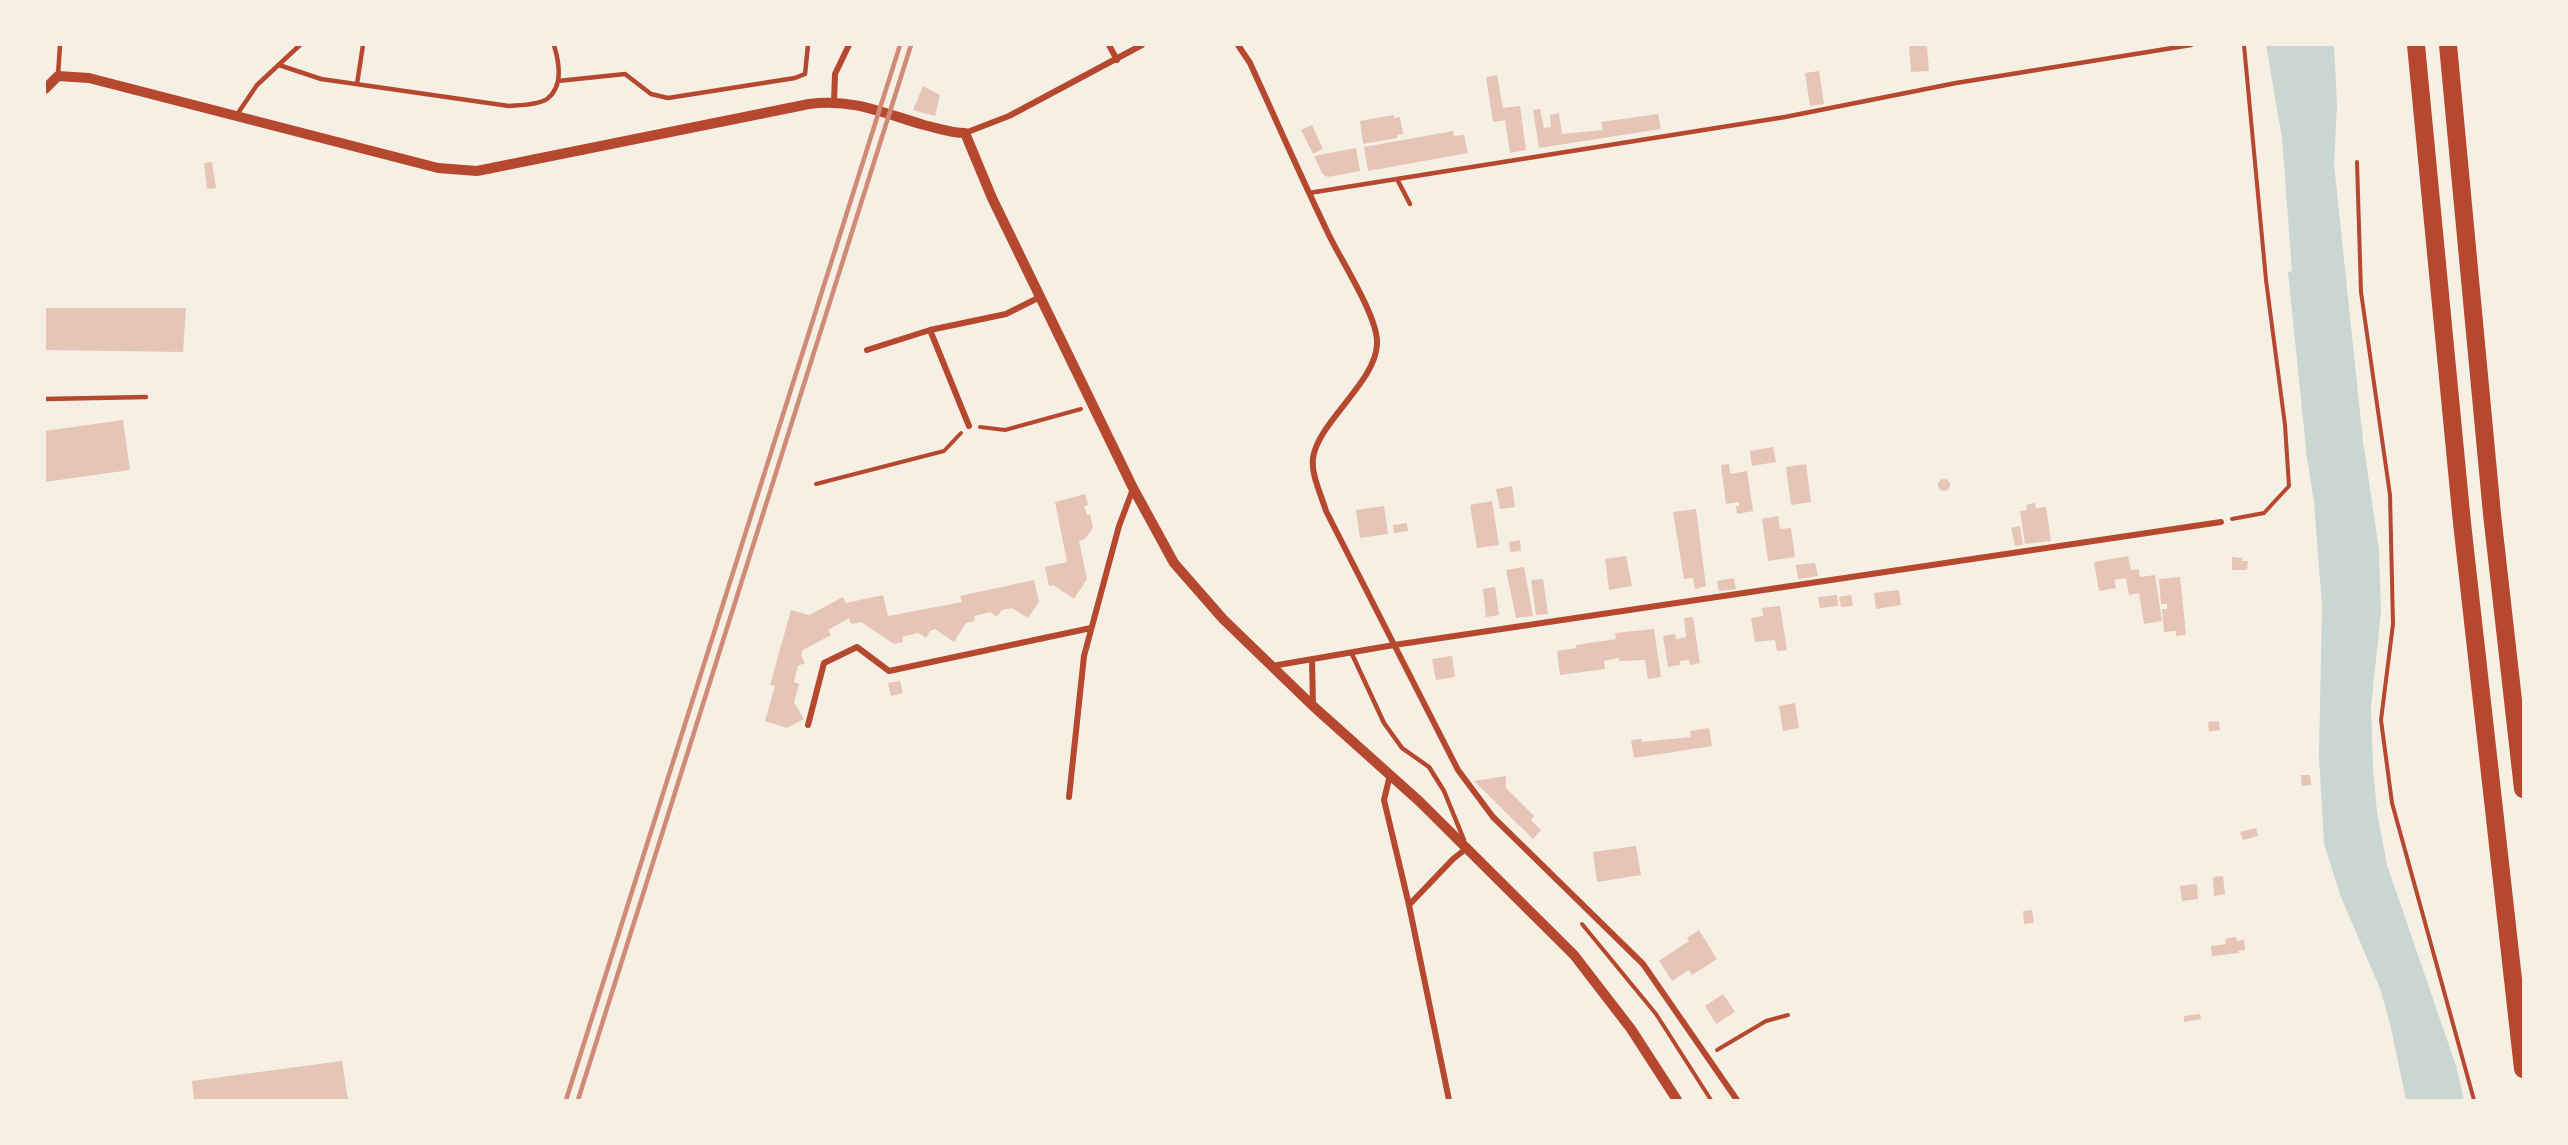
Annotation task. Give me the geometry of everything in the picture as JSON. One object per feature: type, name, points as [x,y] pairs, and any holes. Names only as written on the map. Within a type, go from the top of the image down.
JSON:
[{"type":"highway","points":[[2416,45],[2462,523],[2523,1070]]},
{"type":"highway","points":[[2448,45],[2492,514],[2523,789]]},
{"type":"street","points":[[834,102],[835,74],[849,45]]},
{"type":"street","points":[[1109,45],[1117,60]]},
{"type":"street","points":[[45,89],[58,76],[89,78],[438,168],[477,171],[834,102],[860,105],[941,130],[965,133],[1009,116],[1142,45]]},
{"type":"street","points":[[1238,45],[1250,63],[1372,320],[1377,336],[1374,361],[1320,440],[1313,458],[1315,477],[1326,511],[1458,770],[1493,818],[1643,964],[1737,1100]]},
{"type":"street","points":[[965,133],[992,198],[1040,297],[1133,488],[1174,563],[1223,620],[1467,848],[1574,955],[1631,1029],[1677,1100]]},
{"type":"street","points":[[867,350],[930,330],[1006,314],[1040,297]]},
{"type":"street","points":[[930,330],[969,426]]},
{"type":"street","points":[[1069,797],[1084,656],[1119,526],[1133,488]]},
{"type":"street","points":[[1272,666],[1394,645],[2221,522]]},
{"type":"street","points":[[808,725],[824,663],[857,647],[889,671],[1091,628]]},
{"type":"street","points":[[1312,659],[1313,706]]},
{"type":"street","points":[[1390,775],[1384,800],[1409,905],[1449,1100]]},
{"type":"street","points":[[1409,905],[1467,848]]},
{"type":"lane","points":[[58,76],[60,45]]},
{"type":"lane","points":[[236,116],[257,85],[300,45]]},
{"type":"lane","points":[[357,84],[363,45]]},
{"type":"lane","points":[[279,65],[321,79],[509,106],[547,99],[558,81],[560,63],[554,45]]},
{"type":"lane","points":[[558,81],[625,74],[651,94],[668,98],[795,78],[805,74],[808,45]]},
{"type":"lane","points":[[1310,193],[1785,117],[1956,82],[2191,45]]},
{"type":"lane","points":[[1397,179],[1410,204]]},
{"type":"lane","points":[[45,399],[146,397]]},
{"type":"lane","points":[[1351,652],[1384,723],[1402,748],[1429,767],[1444,791],[1467,848]]},
{"type":"path","points":[[2221,522],[2264,513],[2289,486],[2286,471],[2285,425],[2265,280],[2244,45]]},
{"type":"path","points":[[2357,162],[2361,292],[2390,495],[2393,624],[2381,720],[2392,803],[2474,1100]]},
{"type":"path","points":[[816,484],[944,451],[969,426],[1005,430],[1093,405]]},
{"type":"path","points":[[1580,921],[1656,1014],[1711,1100]]},
{"type":"path","points":[[1707,1056],[1766,1021],[1788,1015]]},
{"type":"shaded area","points":[[2266,45],[2334,45],[2337,105],[2334,164],[2363,441],[2379,550],[2381,612],[2371,706],[2377,812],[2387,865],[2456,1066],[2464,1100],[2406,1100],[2381,991],[2341,897],[2324,844],[2319,756],[2322,606],[2314,502],[2307,458],[2288,272],[2292,271],[2282,138]]},
{"type":"building","points":[[1909,45],[1927,45],[1929,71],[1911,72]]},
{"type":"building","points":[[1819,71],[1824,104],[1810,106],[1805,73]]},
{"type":"building","points":[[1497,75],[1503,108],[1520,106],[1526,150],[1510,153],[1505,120],[1493,122],[1486,77]]},
{"type":"building","points":[[923,86],[940,95],[935,116],[913,110]]},
{"type":"building","points":[[1540,109],[1544,128],[1551,127],[1550,115],[1559,113],[1562,134],[1603,130],[1601,122],[1658,114],[1661,129],[1539,148],[1533,110]]},
{"type":"building","points":[[1394,115],[1394,118],[1400,117],[1403,134],[1397,135],[1397,138],[1363,144],[1360,121]]},
{"type":"building","points":[[1312,125],[1323,149],[1313,154],[1301,130]]},
{"type":"building","points":[[1453,131],[1454,136],[1464,135],[1468,153],[1368,171],[1364,147]]},
{"type":"building","points":[[1356,148],[1360,171],[1327,177],[1322,173],[1314,156]]},
{"type":"building","points":[[212,162],[216,188],[207,189],[204,163]]},
{"type":"building","points":[[45,308],[186,308],[183,352],[45,350]]},
{"type":"building","points":[[123,420],[130,470],[45,482],[45,431]]},
{"type":"building","points":[[1773,447],[1776,462],[1752,466],[1750,451]]},
{"type":"building","points":[[1729,464],[1730,474],[1747,471],[1753,511],[1737,514],[1736,506],[1739,506],[1739,502],[1726,504],[1721,465]]},
{"type":"building","points":[[1806,464],[1811,502],[1791,505],[1786,467]]},
{"type":"building","points":[[1946,479],[1950,485],[1946,491],[1942,491],[1938,483]]},
{"type":"building","points":[[1512,486],[1515,507],[1500,509],[1496,489]]},
{"type":"building","points":[[1085,494],[1088,505],[1084,506],[1087,515],[1090,514],[1093,528],[1085,539],[1079,541],[1087,579],[1074,599],[1053,585],[1049,586],[1045,567],[1067,562],[1055,502]]},
{"type":"building","points":[[1492,501],[1499,545],[1477,548],[1470,505]]},
{"type":"building","points":[[2035,503],[2036,508],[2046,507],[2051,541],[2025,544],[2020,511],[2027,510],[2026,505]]},
{"type":"building","points":[[1384,506],[1388,534],[1360,538],[1356,510]]},
{"type":"building","points":[[1696,509],[1706,586],[1695,589],[1693,578],[1684,579],[1673,512]]},
{"type":"building","points":[[1778,516],[1780,529],[1791,528],[1795,557],[1768,561],[1762,519]]},
{"type":"building","points":[[1407,523],[1408,531],[1394,533],[1393,525]]},
{"type":"building","points":[[2020,526],[2023,545],[2015,546],[2011,528]]},
{"type":"building","points":[[1520,540],[1521,551],[1510,552],[1509,542]]},
{"type":"building","points":[[1626,556],[1632,586],[1609,590],[1605,559]]},
{"type":"building","points":[[2128,556],[2131,570],[2139,569],[2140,577],[2155,575],[2162,621],[2144,624],[2139,593],[2129,595],[2126,578],[2114,580],[2116,588],[2099,591],[2094,562]]},
{"type":"building","points":[[2232,557],[2248,561],[2247,570],[2232,570]]},
{"type":"building","points":[[1815,563],[1818,576],[1798,579],[1796,565]]},
{"type":"building","points":[[1524,567],[1533,616],[1516,618],[1506,570]]},
{"type":"building","points":[[2180,577],[2186,635],[2176,636],[2176,631],[2164,632],[2162,609],[2167,609],[2167,604],[2161,604],[2159,579]]},
{"type":"building","points":[[1734,578],[1736,589],[1719,591],[1717,581]]},
{"type":"building","points":[[1543,579],[1548,614],[1536,615],[1531,580]]},
{"type":"building","points":[[1034,580],[1039,602],[1028,618],[1012,608],[1002,610],[997,617],[990,612],[974,616],[975,621],[966,623],[954,642],[935,629],[930,631],[926,638],[918,633],[902,637],[903,642],[894,644],[861,622],[851,624],[849,618],[828,630],[831,635],[803,650],[801,655],[805,663],[798,666],[794,682],[799,684],[794,702],[804,719],[787,728],[765,721],[775,686],[770,685],[791,610],[809,615],[843,597],[846,603],[883,595],[888,616],[962,602],[960,596]]},
{"type":"building","points":[[1495,587],[1499,615],[1486,617],[1483,589]]},
{"type":"building","points":[[1899,590],[1901,605],[1876,609],[1874,593]]},
{"type":"building","points":[[1837,595],[1838,606],[1820,608],[1818,597]]},
{"type":"building","points":[[1851,595],[1853,606],[1841,607],[1839,597]]},
{"type":"building","points":[[1780,606],[1787,650],[1777,651],[1775,640],[1755,642],[1751,618],[1763,616],[1762,608]]},
{"type":"building","points":[[1693,617],[1700,663],[1690,665],[1689,660],[1680,661],[1680,665],[1668,667],[1663,636],[1675,634],[1676,639],[1686,637],[1684,618]]},
{"type":"building","points":[[1654,629],[1661,677],[1648,679],[1645,660],[1619,661],[1619,658],[1604,661],[1605,669],[1560,675],[1557,651],[1576,648],[1576,645],[1616,639],[1615,633]]},
{"type":"building","points":[[1452,656],[1455,677],[1436,680],[1432,659]]},
{"type":"building","points":[[900,681],[903,693],[891,696],[888,683]]},
{"type":"building","points":[[1795,703],[1799,728],[1783,731],[1779,706]]},
{"type":"building","points":[[2219,721],[2220,730],[2209,732],[2208,722]]},
{"type":"building","points":[[1709,728],[1712,746],[1634,758],[1631,740],[1642,739],[1642,742],[1691,737],[1690,731]]},
{"type":"building","points":[[2301,775],[2310,775],[2311,785],[2302,786]]},
{"type":"building","points":[[1506,776],[1506,788],[1534,816],[1531,820],[1541,830],[1533,839],[1474,781]]},
{"type":"building","points":[[2256,828],[2258,836],[2243,840],[2240,832]]},
{"type":"building","points":[[1636,846],[1641,875],[1597,882],[1593,852]]},
{"type":"building","points":[[2223,876],[2225,894],[2214,896],[2213,877]]},
{"type":"building","points":[[2197,884],[2198,899],[2182,901],[2180,886]]},
{"type":"building","points":[[2032,910],[2034,923],[2024,924],[2023,911]]},
{"type":"building","points":[[1699,930],[1717,959],[1692,975],[1689,970],[1672,981],[1659,961],[1689,941],[1687,938]]},
{"type":"building","points":[[2236,937],[2237,941],[2244,940],[2245,950],[2238,951],[2239,953],[2212,956],[2211,946],[2226,944],[2225,939]]},
{"type":"building","points":[[1723,994],[1735,1012],[1716,1024],[1705,1006]]},
{"type":"building","points":[[2200,1014],[2201,1019],[2184,1022],[2184,1016]]},
{"type":"building","points":[[342,1061],[348,1100],[194,1100],[192,1081]]},
{"type":"railway","points":[[566,1100],[900,45]]},
{"type":"railway","points":[[578,1100],[911,45]]}]
